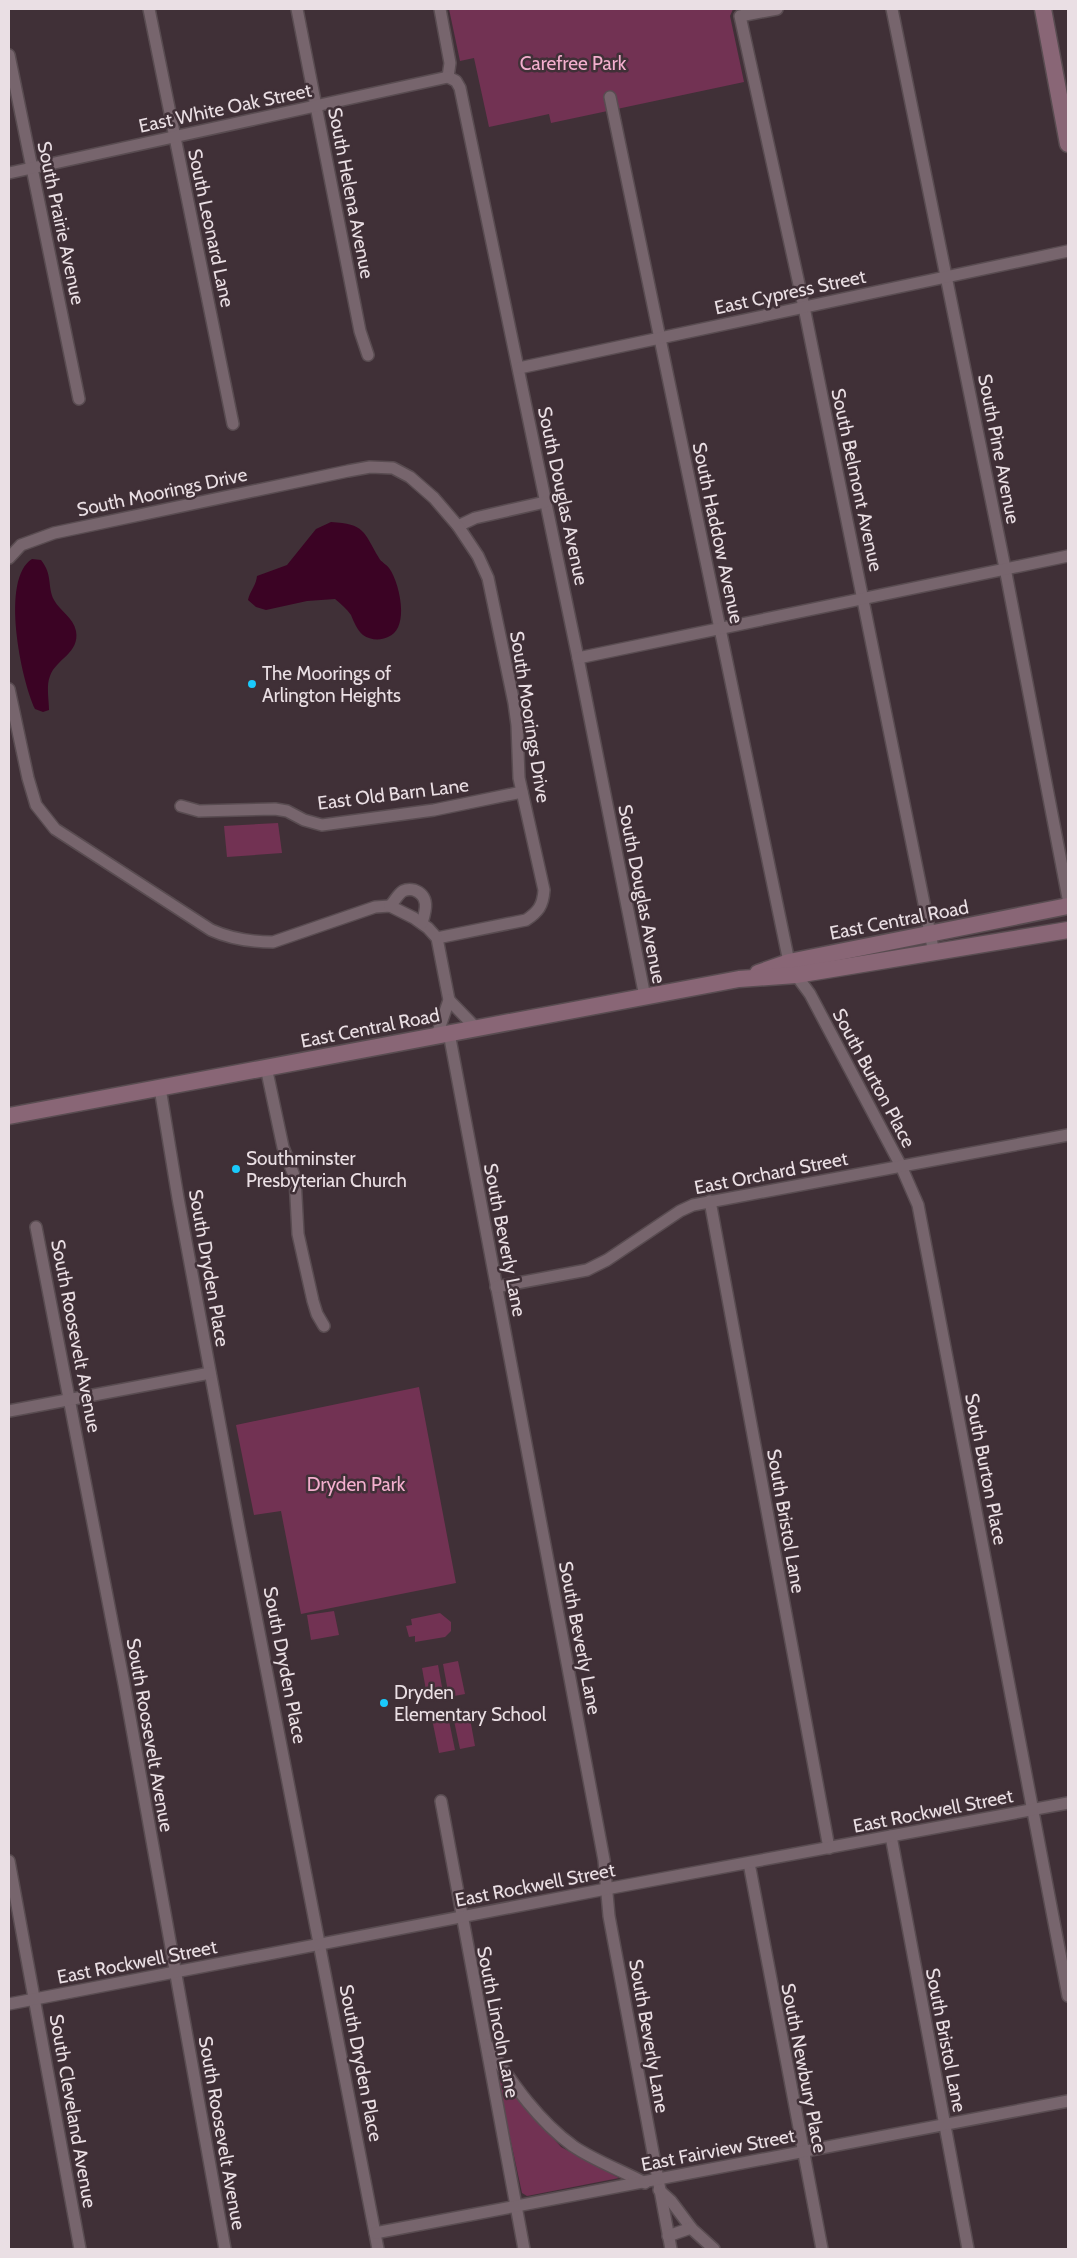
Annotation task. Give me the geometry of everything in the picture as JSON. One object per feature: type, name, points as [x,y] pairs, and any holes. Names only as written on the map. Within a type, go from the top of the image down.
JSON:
[{"type":"main road","points":[[1043,9],[1068,144]]},
{"type":"main road","name":"East Central Road","points":[[9,1116],[739,980],[792,969],[930,934],[1068,906]]},
{"type":"main road","name":"East Central Road","points":[[792,969],[934,953],[1068,930]]},
{"type":"street","name":"South Leonard Lane","points":[[149,9],[233,424]]},
{"type":"street","name":"South Helena Avenue","points":[[297,9],[360,331],[368,355]]},
{"type":"street","points":[[440,9],[450,63],[448,77]]},
{"type":"street","name":"South Belmont Avenue","points":[[776,9],[740,16],[804,307],[934,953]]},
{"type":"street","name":"South Pine Avenue","points":[[892,9],[1005,568],[1068,898]]},
{"type":"street","name":"South Prairie Avenue","points":[[9,54],[79,399]]},
{"type":"street","name":"East White Oak Street","points":[[9,174],[448,77]]},
{"type":"street","name":"South Douglas Avenue","points":[[448,77],[456,81],[460,88],[519,368],[645,997]]},
{"type":"street","name":"South Haddow Avenue","points":[[610,97],[792,969]]},
{"type":"street","name":"East Cypress Street","points":[[519,368],[1068,251]]},
{"type":"street","name":"South Moorings Drive","points":[[9,558],[21,545],[54,533],[370,467],[393,468],[410,477],[434,498],[458,526],[478,556],[488,578],[514,703],[522,792],[542,882],[543,902],[537,912],[526,920],[437,938]]},
{"type":"street","points":[[458,526],[475,518],[545,502]]},
{"type":"street","points":[[578,658],[1068,556]]},
{"type":"street","points":[[9,689],[36,805],[46,820],[64,836],[211,930],[225,936],[255,942],[273,942],[364,911],[390,906],[422,923],[437,938],[450,1000],[443,1034]]},
{"type":"street","name":"East Old Barn Lane","points":[[181,806],[199,811],[275,809],[287,811],[304,820],[322,824],[434,810],[522,792]]},
{"type":"street","points":[[390,906],[401,892],[410,889],[420,893],[426,900],[426,910],[422,923]]},
{"type":"street","name":"South Burton Place","points":[[792,969],[810,994],[901,1166],[918,1205],[1068,1996]]},
{"type":"street","points":[[450,1000],[464,1018],[476,1028]]},
{"type":"street","name":"South Beverly Lane","points":[[443,1034],[496,1287],[602,1850],[609,1916],[671,2249]]},
{"type":"street","points":[[266,1067],[283,1148],[296,1178],[298,1228],[313,1301],[317,1314],[324,1326]]},
{"type":"street","name":"South Dryden Place","points":[[160,1088],[210,1373],[378,2249]]},
{"type":"street","name":"East Orchard Street","points":[[496,1287],[587,1270],[607,1260],[680,1211],[693,1205],[1068,1135]]},
{"type":"street","name":"South Bristol Lane","points":[[710,1201],[828,1848]]},
{"type":"street","name":"South Roosevelt Avenue","points":[[36,1227],[71,1400],[124,1684],[174,1973],[226,2249]]},
{"type":"street","points":[[9,1411],[210,1373]]},
{"type":"street","name":"South Lincoln Lane","points":[[440,1801],[524,2249]]},
{"type":"street","name":"East Rockwell Street","points":[[9,2004],[606,1889],[1068,1803]]},
{"type":"street","name":"South Bristol Lane","points":[[891,1836],[968,2249]]},
{"type":"street","name":"South Cleveland Avenue","points":[[9,1861],[80,2249]]},
{"type":"street","name":"South Newbury Place","points":[[748,1863],[822,2249]]},
{"type":"street","points":[[484,2042],[531,2108],[550,2126],[574,2146],[660,2191],[671,2201],[691,2228],[714,2249]]},
{"type":"street","name":"East Fairview Street","points":[[375,2233],[1068,2101]]},
{"type":"street","points":[[668,2236],[691,2228]]},
{"type":"green space","name":"Carefree Park","points":[[449,9],[733,9],[730,16],[744,82],[551,123],[549,114],[489,127],[474,58],[460,61]]},
{"type":"green space","points":[[278,823],[282,853],[227,857],[224,826]]},
{"type":"green space","name":"Dryden Park","points":[[419,1387],[456,1583],[301,1614],[281,1511],[254,1515],[236,1425]]},
{"type":"green space","points":[[334,1611],[339,1635],[311,1640],[307,1615]]},
{"type":"green space","points":[[440,1613],[451,1622],[451,1631],[445,1637],[415,1642],[415,1636],[409,1637],[406,1626],[412,1625],[411,1619]]},
{"type":"green space","points":[[458,1661],[465,1694],[449,1697],[443,1664]]},
{"type":"green space","points":[[438,1665],[444,1698],[428,1701],[422,1668]]},
{"type":"green space","points":[[469,1713],[475,1746],[460,1749],[453,1716]]},
{"type":"green space","points":[[448,1716],[455,1750],[439,1753],[432,1719]]},
{"type":"green space","points":[[501,2080],[561,2147],[619,2178],[527,2196],[522,2193],[498,2082]]},
{"type":"shaded area","points":[[331,522],[351,525],[362,531],[393,575],[399,594],[401,616],[395,632],[388,637],[375,639],[363,635],[357,628],[351,615],[335,599],[307,601],[266,610],[256,607],[248,600],[257,576],[287,565],[316,529]]},
{"type":"shaded area","points":[[32,559],[41,560],[45,565],[54,600],[72,622],[76,631],[74,645],[50,676],[48,688],[49,710],[43,712],[35,709],[30,695],[19,654],[16,630],[15,607],[17,587],[22,570]]},
{"type":"place","name":"The Moorings of Arlington Heights","points":[[252,684]]},
{"type":"place","name":"Southminster Presbyterian Church","points":[[236,1169]]},
{"type":"place","name":"Dryden Elementary School","points":[[384,1703]]}]
